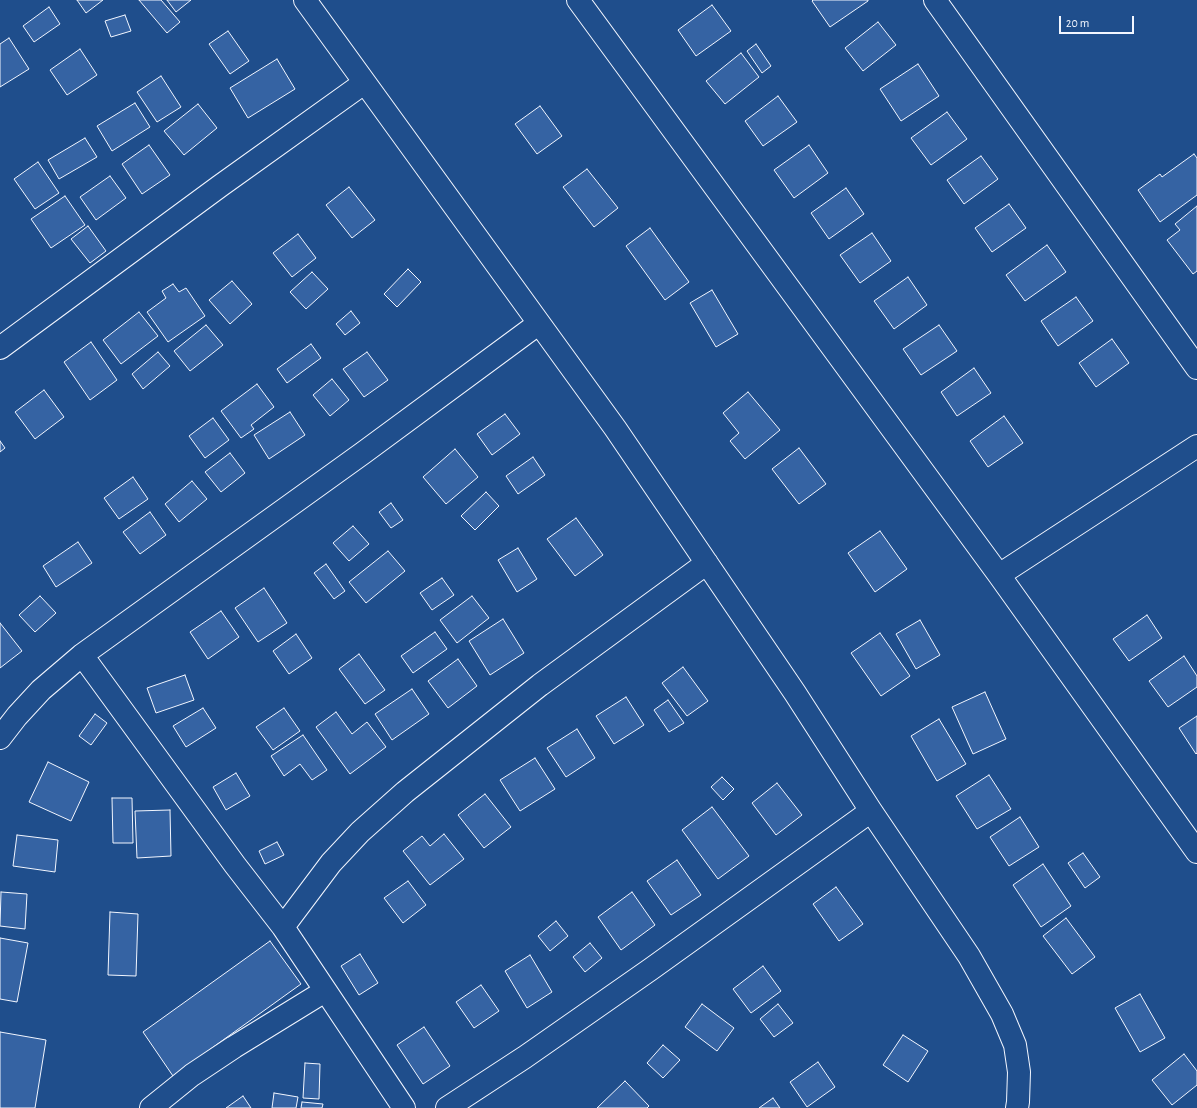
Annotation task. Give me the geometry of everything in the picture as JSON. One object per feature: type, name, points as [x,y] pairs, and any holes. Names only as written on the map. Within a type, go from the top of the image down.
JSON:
[{"type":"street","points":[[305,0],[364,83],[449,197],[538,324],[615,428],[795,693],[871,811],[969,956],[1002,1014],[1015,1045],[1019,1072],[1017,1108]]},
{"type":"street","points":[[578,0],[999,575],[1197,852]]},
{"type":"street","points":[[935,0],[1197,368]]},
{"type":"street","points":[[0,348],[220,186],[364,83]]},
{"type":"street","points":[[0,738],[17,716],[41,690],[82,655],[538,324]]},
{"type":"street","points":[[999,575],[1197,446]]},
{"type":"street","points":[[283,927],[331,864],[360,832],[405,792],[540,685],[707,563]]},
{"type":"street","points":[[82,655],[234,865],[283,927],[404,1108]]},
{"type":"street","points":[[447,1108],[525,1057],[651,969],[871,811]]},
{"type":"street","points":[[150,1108],[192,1075],[234,1047],[325,991]]},
{"type":"building","points":[[77,0],[103,0],[86,13]]},
{"type":"building","points":[[139,0],[161,0],[180,22],[167,33]]},
{"type":"building","points":[[167,0],[191,0],[176,12]]},
{"type":"building","points":[[812,1],[868,1],[830,27]]},
{"type":"building","points":[[712,5],[731,31],[696,56],[678,30]]},
{"type":"building","points":[[49,7],[60,24],[34,42],[23,26]]},
{"type":"building","points":[[125,15],[131,31],[111,37],[105,21]]},
{"type":"building","points":[[878,22],[896,45],[863,71],[845,48]]},
{"type":"building","points":[[228,31],[249,61],[230,74],[209,44]]},
{"type":"building","points":[[9,38],[29,69],[0,87],[0,44]]},
{"type":"building","points":[[756,44],[771,66],[762,73],[747,51]]},
{"type":"building","points":[[80,49],[97,75],[67,95],[50,70]]},
{"type":"building","points":[[741,53],[759,77],[725,104],[706,81]]},
{"type":"building","points":[[277,59],[295,89],[248,118],[230,88]]},
{"type":"building","points":[[918,64],[939,96],[901,121],[880,89]]},
{"type":"building","points":[[161,76],[181,107],[157,122],[137,92]]},
{"type":"building","points":[[778,96],[797,122],[763,146],[745,121]]},
{"type":"building","points":[[135,103],[150,127],[112,151],[97,126]]},
{"type":"building","points":[[198,104],[217,128],[184,155],[164,131]]},
{"type":"building","points":[[540,106],[562,136],[537,154],[515,124]]},
{"type":"building","points":[[947,112],[967,139],[931,165],[911,138]]},
{"type":"building","points":[[85,138],[97,157],[59,179],[48,160]]},
{"type":"building","points":[[149,145],[170,175],[142,194],[122,164]]},
{"type":"building","points":[[809,145],[828,173],[794,198],[774,170]]},
{"type":"building","points":[[1194,154],[1197,158],[1197,195],[1160,222],[1138,190],[1160,174],[1162,177]]},
{"type":"building","points":[[981,156],[998,179],[964,204],[947,180]]},
{"type":"building","points":[[38,162],[59,193],[35,209],[14,179]]},
{"type":"building","points":[[587,169],[618,208],[594,227],[563,187]]},
{"type":"building","points":[[110,176],[126,198],[96,220],[80,197]]},
{"type":"building","points":[[349,187],[375,220],[352,238],[326,205]]},
{"type":"building","points":[[846,188],[864,214],[829,239],[811,213]]},
{"type":"building","points":[[65,196],[85,225],[51,248],[31,219]]},
{"type":"building","points":[[1009,204],[1026,228],[992,252],[975,228]]},
{"type":"building","points":[[1197,206],[1197,271],[1193,274],[1167,240],[1180,230],[1175,224]]},
{"type":"building","points":[[88,226],[106,251],[90,263],[71,239]]},
{"type":"building","points":[[650,228],[689,282],[665,300],[626,246]]},
{"type":"building","points":[[872,233],[891,261],[860,283],[840,255]]},
{"type":"building","points":[[298,234],[316,258],[292,277],[273,253]]},
{"type":"building","points":[[1047,245],[1066,272],[1025,301],[1006,275]]},
{"type":"building","points":[[408,269],[421,282],[397,307],[384,294]]},
{"type":"building","points":[[312,272],[328,289],[306,309],[290,292]]},
{"type":"building","points":[[908,277],[927,305],[894,329],[874,301]]},
{"type":"building","points":[[232,281],[252,304],[230,324],[209,300]]},
{"type":"building","points":[[173,284],[179,292],[186,288],[205,316],[168,342],[147,312],[166,298],[162,291]]},
{"type":"building","points":[[712,290],[738,334],[716,347],[690,303]]},
{"type":"building","points":[[1076,297],[1093,321],[1058,346],[1041,321]]},
{"type":"building","points":[[351,311],[360,323],[345,335],[336,324]]},
{"type":"building","points":[[139,312],[158,336],[121,364],[103,340]]},
{"type":"building","points":[[206,325],[223,345],[190,371],[174,351]]},
{"type":"building","points":[[939,325],[957,351],[921,375],[903,349]]},
{"type":"building","points":[[1112,339],[1129,363],[1096,387],[1079,363]]},
{"type":"building","points":[[91,342],[117,380],[90,400],[64,362]]},
{"type":"building","points":[[311,344],[321,358],[287,383],[277,369]]},
{"type":"building","points":[[158,352],[170,366],[143,389],[132,374]]},
{"type":"building","points":[[367,352],[388,380],[364,397],[343,369]]},
{"type":"building","points":[[974,368],[991,393],[957,416],[941,392]]},
{"type":"building","points":[[332,379],[349,400],[330,416],[313,395]]},
{"type":"building","points":[[257,384],[274,407],[251,425],[254,429],[241,438],[221,411]]},
{"type":"building","points":[[44,390],[64,417],[35,439],[15,412]]},
{"type":"building","points":[[748,392],[780,430],[745,459],[730,441],[739,433],[723,413]]},
{"type":"building","points":[[290,412],[305,435],[269,459],[254,435]]},
{"type":"building","points":[[505,414],[520,434],[492,455],[477,434]]},
{"type":"building","points":[[1004,416],[1023,443],[988,467],[970,441]]},
{"type":"building","points":[[213,418],[229,440],[205,458],[189,436]]},
{"type":"building","points":[[0,441],[5,448],[0,452]]},
{"type":"building","points":[[799,448],[826,484],[799,504],[772,469]]},
{"type":"building","points":[[455,449],[478,477],[446,504],[423,477]]},
{"type":"building","points":[[230,453],[245,473],[221,492],[205,472]]},
{"type":"building","points":[[533,457],[545,475],[518,494],[506,476]]},
{"type":"building","points":[[133,477],[148,499],[119,519],[104,498]]},
{"type":"building","points":[[192,481],[207,499],[179,522],[165,504]]},
{"type":"building","points":[[486,492],[499,506],[475,530],[461,516]]},
{"type":"building","points":[[391,503],[403,520],[391,528],[379,512]]},
{"type":"building","points":[[150,512],[166,535],[140,554],[123,532]]},
{"type":"building","points":[[576,518],[603,555],[575,576],[547,539]]},
{"type":"building","points":[[353,526],[369,544],[349,561],[333,543]]},
{"type":"building","points":[[880,531],[907,569],[875,592],[848,553]]},
{"type":"building","points":[[78,542],[92,563],[56,587],[43,566]]},
{"type":"building","points":[[518,548],[537,579],[517,592],[498,560]]},
{"type":"building","points":[[388,551],[405,571],[366,603],[349,582]]},
{"type":"building","points":[[326,564],[345,591],[334,599],[314,573]]},
{"type":"building","points":[[442,578],[454,595],[432,610],[420,593]]},
{"type":"building","points":[[264,588],[287,623],[258,642],[235,608]]},
{"type":"building","points":[[40,596],[56,613],[35,632],[19,615]]},
{"type":"building","points":[[472,596],[489,618],[457,643],[440,620]]},
{"type":"building","points":[[221,611],[239,637],[208,659],[190,632]]},
{"type":"building","points":[[1147,615],[1162,638],[1129,661],[1113,639]]},
{"type":"building","points":[[503,619],[524,653],[490,675],[469,641]]},
{"type":"building","points":[[920,620],[940,655],[916,669],[896,634]]},
{"type":"building","points":[[0,623],[22,651],[0,668]]},
{"type":"building","points":[[435,632],[447,649],[413,673],[401,656]]},
{"type":"building","points":[[880,633],[910,676],[881,696],[851,653]]},
{"type":"building","points":[[296,634],[312,658],[289,674],[273,651]]},
{"type":"building","points":[[359,654],[385,690],[365,704],[339,669]]},
{"type":"building","points":[[1184,656],[1197,676],[1197,687],[1168,707],[1149,681]]},
{"type":"building","points":[[458,659],[477,686],[448,708],[428,681]]},
{"type":"building","points":[[683,667],[708,701],[687,716],[662,683]]},
{"type":"building","points":[[185,675],[194,700],[156,713],[147,688]]},
{"type":"building","points":[[412,689],[429,714],[392,740],[375,714]]},
{"type":"building","points":[[985,692],[1006,739],[973,754],[952,707]]},
{"type":"building","points":[[626,697],[644,725],[614,744],[596,716]]},
{"type":"building","points":[[668,700],[684,723],[669,732],[654,710]]},
{"type":"building","points":[[203,708],[216,728],[186,747],[173,726]]},
{"type":"building","points":[[284,708],[300,731],[273,750],[256,727]]},
{"type":"building","points":[[336,712],[352,734],[367,722],[386,747],[350,774],[316,727]]},
{"type":"building","points":[[95,714],[107,723],[91,745],[79,736]]},
{"type":"building","points":[[1197,716],[1197,753],[1196,754],[1179,728]]},
{"type":"building","points":[[939,719],[966,764],[937,781],[911,736]]},
{"type":"building","points":[[577,729],[595,758],[566,777],[547,748]]},
{"type":"building","points":[[303,735],[327,770],[312,780],[300,764],[284,776],[271,756]]},
{"type":"building","points":[[535,758],[555,789],[520,811],[500,780]]},
{"type":"building","points":[[48,762],[89,782],[71,821],[29,802]]},
{"type":"building","points":[[236,773],[250,796],[226,810],[213,787]]},
{"type":"building","points":[[989,775],[1011,809],[977,829],[956,796]]},
{"type":"building","points":[[722,777],[734,789],[723,800],[711,787]]},
{"type":"building","points":[[777,783],[802,815],[776,835],[752,803]]},
{"type":"building","points":[[485,794],[511,827],[484,848],[458,815]]},
{"type":"building","points":[[112,798],[132,798],[133,843],[113,843]]},
{"type":"building","points":[[712,807],[749,856],[718,879],[682,830]]},
{"type":"building","points":[[170,810],[171,856],[137,858],[135,811]]},
{"type":"building","points":[[1020,817],[1039,847],[1009,866],[990,837]]},
{"type":"building","points":[[444,834],[464,859],[430,885],[403,851],[422,836],[430,846]]},
{"type":"building","points":[[17,835],[58,840],[55,872],[13,866]]},
{"type":"building","points":[[277,842],[284,855],[265,864],[259,851]]},
{"type":"building","points":[[1083,853],[1100,877],[1085,888],[1068,863]]},
{"type":"building","points":[[677,860],[701,895],[671,915],[647,881]]},
{"type":"building","points":[[1043,864],[1071,906],[1041,927],[1013,885]]},
{"type":"building","points":[[408,881],[426,905],[403,923],[384,898]]},
{"type":"building","points":[[836,887],[863,924],[839,941],[813,904]]},
{"type":"building","points":[[1,892],[27,894],[25,929],[0,926]]},
{"type":"building","points":[[632,892],[655,925],[621,950],[598,917]]},
{"type":"building","points":[[110,912],[138,914],[136,976],[108,975]]},
{"type":"building","points":[[1066,918],[1095,957],[1072,974],[1043,936]]},
{"type":"building","points":[[556,921],[568,936],[550,951],[538,936]]},
{"type":"building","points":[[0,938],[28,943],[17,1002],[0,999]]},
{"type":"building","points":[[270,941],[301,984],[173,1076],[143,1032]]},
{"type":"building","points":[[590,943],[602,958],[585,972],[573,957]]},
{"type":"building","points":[[360,954],[378,983],[359,995],[341,966]]},
{"type":"building","points":[[530,955],[552,992],[527,1008],[505,971]]},
{"type":"building","points":[[763,966],[781,991],[751,1013],[733,989]]},
{"type":"building","points":[[481,985],[499,1011],[474,1028],[456,1002]]},
{"type":"building","points":[[1140,994],[1165,1038],[1140,1052],[1115,1008]]},
{"type":"building","points":[[702,1004],[734,1028],[717,1051],[685,1027]]},
{"type":"building","points":[[778,1004],[793,1023],[774,1037],[760,1019]]},
{"type":"building","points":[[424,1027],[450,1066],[423,1084],[397,1045]]},
{"type":"building","points":[[0,1032],[46,1040],[35,1108],[0,1108]]},
{"type":"building","points":[[903,1035],[928,1051],[908,1082],[883,1065]]},
{"type":"building","points":[[663,1045],[680,1060],[663,1078],[647,1063]]},
{"type":"building","points":[[1184,1054],[1197,1071],[1197,1085],[1172,1105],[1152,1080]]},
{"type":"building","points":[[818,1062],[835,1087],[807,1107],[790,1082]]},
{"type":"building","points":[[305,1063],[320,1064],[319,1099],[303,1098]]},
{"type":"building","points":[[625,1081],[649,1106],[647,1108],[597,1108]]},
{"type":"building","points":[[274,1093],[298,1097],[296,1108],[272,1108]]},
{"type":"building","points":[[243,1096],[251,1108],[226,1108]]},
{"type":"building","points":[[773,1098],[780,1108],[759,1108]]},
{"type":"building","points":[[302,1102],[323,1104],[322,1108],[301,1108]]}]
